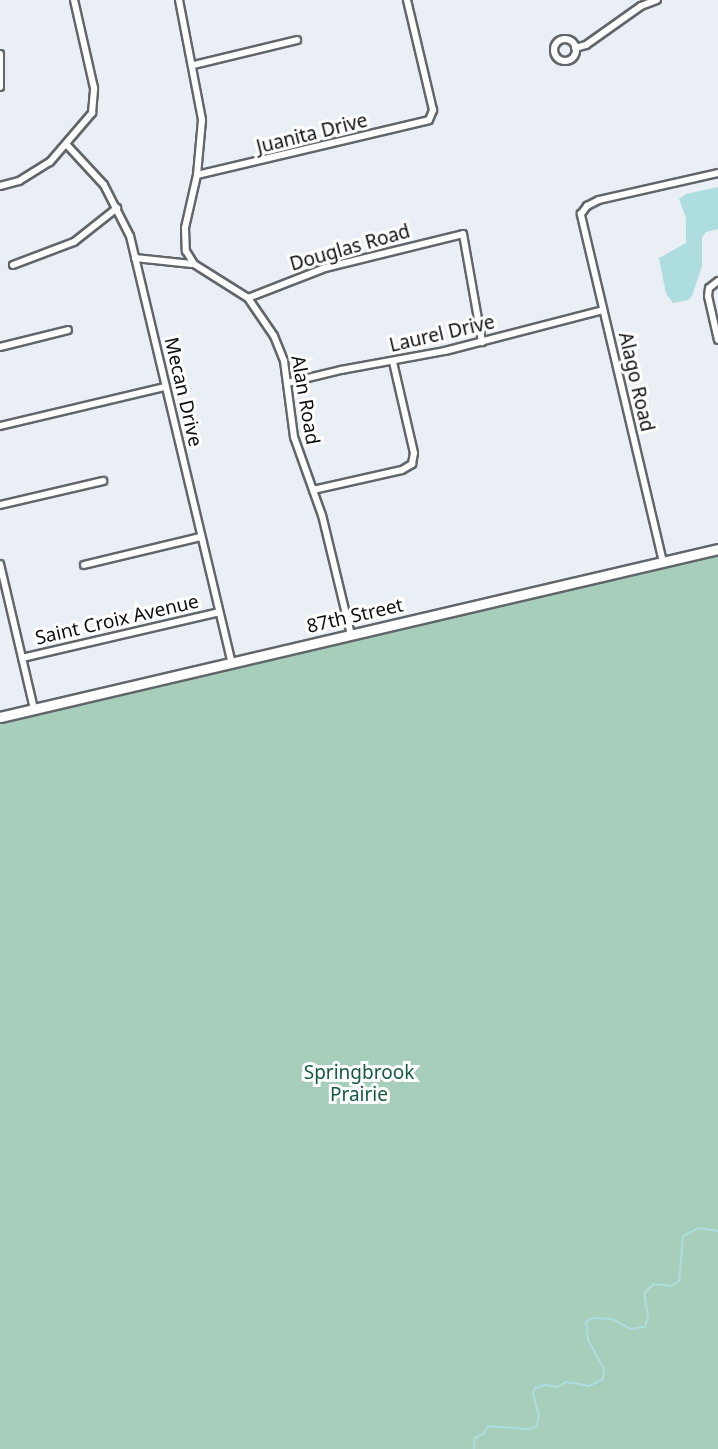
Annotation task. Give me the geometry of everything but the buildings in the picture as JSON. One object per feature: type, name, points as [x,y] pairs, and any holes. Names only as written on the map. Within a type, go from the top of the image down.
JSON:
[{"type":"street","points":[[0,186],[36,173],[87,123],[95,101],[74,0]]},
{"type":"street","points":[[179,0],[194,65],[202,120],[197,175],[184,242],[194,264]]},
{"type":"street","name":"Juanita Drive","points":[[197,175],[425,123],[431,118],[432,103],[407,0]]},
{"type":"street","points":[[575,48],[586,45],[641,6],[657,0]]},
{"type":"street","points":[[194,65],[297,40]]},
{"type":"street","points":[[0,54],[0,87]]},
{"type":"street","name":"Mecan Drive","points":[[67,145],[104,185],[117,208],[135,258],[232,663]]},
{"type":"street","name":"Alago Road","points":[[663,562],[581,219],[583,209],[599,200],[718,173]]},
{"type":"street","points":[[13,264],[74,242],[117,208]]},
{"type":"street","name":"Douglas Road","points":[[248,298],[325,268],[463,234],[482,342]]},
{"type":"street","points":[[135,258],[194,264]]},
{"type":"street","name":"Alan Road","points":[[194,264],[248,298],[275,336],[284,361],[293,437],[326,528],[351,635]]},
{"type":"street","points":[[718,281],[710,287],[708,296],[718,340]]},
{"type":"street","name":"Laurel Drive","points":[[287,383],[482,342],[603,310]]},
{"type":"street","points":[[0,347],[68,330]]},
{"type":"street","points":[[313,490],[402,470],[412,464],[414,453],[393,362]]},
{"type":"street","points":[[0,426],[165,387]]},
{"type":"street","points":[[0,505],[103,481]]},
{"type":"street","points":[[84,565],[201,537]]},
{"type":"street","name":"87th Street","points":[[0,717],[718,550]]},
{"type":"street","points":[[0,564],[34,709]]},
{"type":"street","name":"Saint Croix Avenue","points":[[22,658],[219,612]]},
{"type":"green space","name":"Springbrook Prairie","points":[[718,553],[718,1449],[0,1449],[0,718]]},
{"type":"water","points":[[718,187],[718,229],[706,232],[702,237],[702,266],[692,296],[688,300],[673,303],[666,294],[659,258],[686,243],[686,218],[679,199],[686,194]]},
{"type":"waterway","points":[[474,1449],[475,1438],[483,1434],[488,1426],[528,1429],[537,1426],[539,1416],[533,1393],[535,1388],[545,1385],[557,1387],[566,1382],[589,1386],[603,1379],[604,1369],[588,1340],[586,1322],[593,1318],[612,1319],[631,1329],[645,1327],[648,1317],[644,1293],[654,1284],[671,1286],[679,1281],[683,1236],[699,1228],[718,1231]]}]
